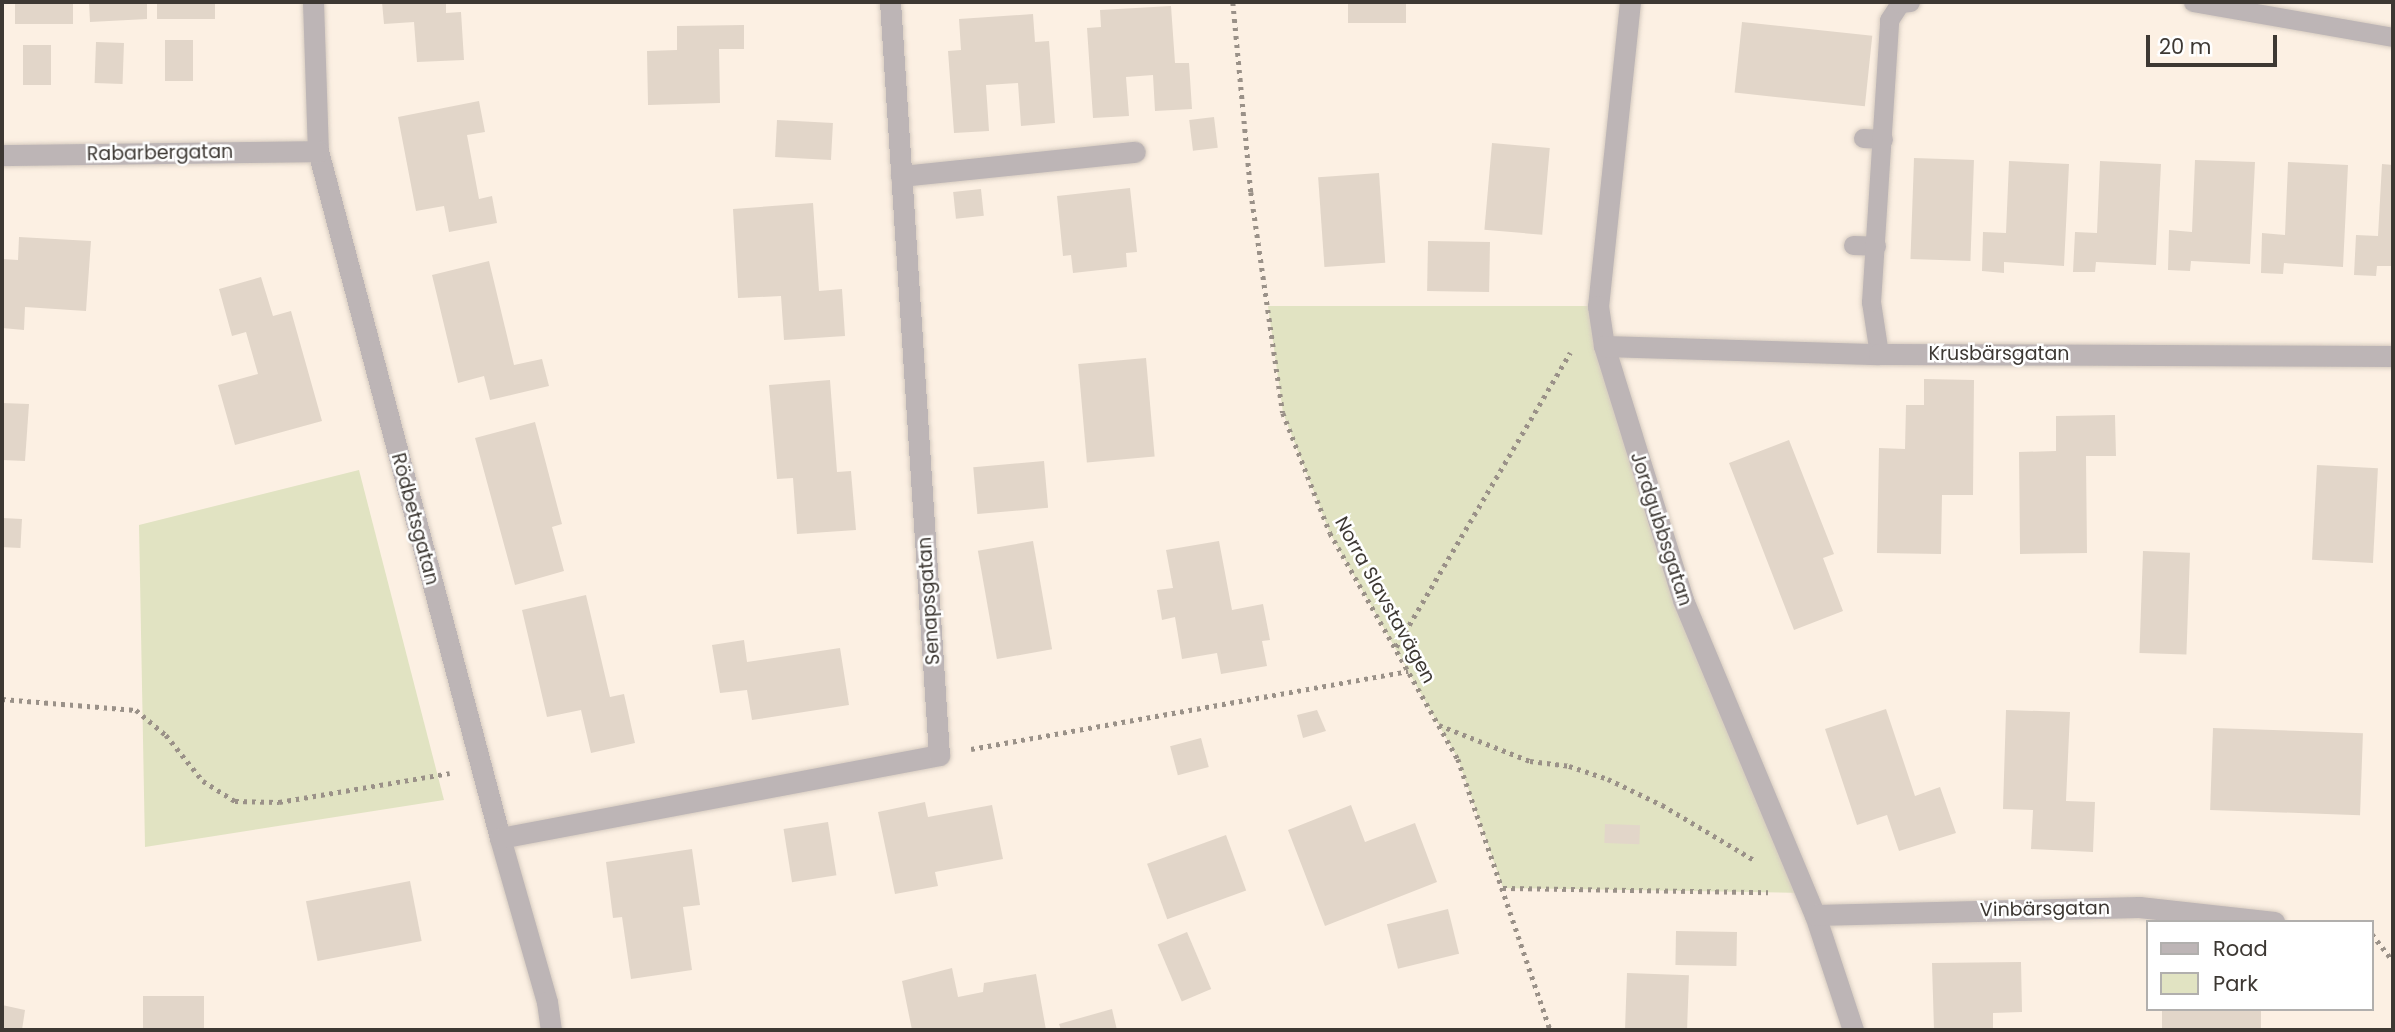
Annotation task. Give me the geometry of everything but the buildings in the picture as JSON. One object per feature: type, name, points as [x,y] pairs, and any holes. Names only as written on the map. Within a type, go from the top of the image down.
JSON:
[{"type":"street","name":"Rödbetsgatan","points":[[313,2],[317,151],[500,838],[547,1002],[551,1030]]},
{"type":"street","name":"Senapsgatan","points":[[890,2],[939,755]]},
{"type":"street","name":"Jordgubbsgatan","points":[[1630,2],[1598,306],[1604,346],[1683,600],[1815,915],[1853,1030]]},
{"type":"street","name":"Rabarbergatan","points":[[2,155],[317,151]]},
{"type":"street","points":[[901,176],[1135,152]]},
{"type":"street","name":"Krusbärsgatan","points":[[1604,346],[1879,354],[2393,356]]},
{"type":"street","points":[[500,838],[939,755]]},
{"type":"street","name":"Vinbärsgatan","points":[[1815,915],[2139,907],[2256,920]]},
{"type":"lane","points":[[1879,354],[1871,302],[1889,20],[1898,2]]},
{"type":"lane","points":[[2193,2],[2393,37]]},
{"type":"lane","points":[[1863,138],[1883,139]]},
{"type":"lane","points":[[1853,245],[1876,246]]},
{"type":"path","name":"Norra Slavstavägen","points":[[1233,2],[1251,192],[1283,413],[1330,533],[1458,760],[1550,1030]]},
{"type":"path","points":[[1395,648],[1598,306]]},
{"type":"path","points":[[939,755],[1408,671]]},
{"type":"path","points":[[2,699],[136,710],[166,735],[203,780],[235,801],[279,802],[482,768]]},
{"type":"path","points":[[1439,725],[1530,761],[1569,766],[1608,779],[1682,816],[1805,892]]},
{"type":"path","points":[[1503,888],[1805,892]]},
{"type":"path","points":[[2374,937],[2393,961]]},
{"type":"green space","points":[[1268,306],[1598,306],[1683,600],[1805,893],[1503,888],[1458,759],[1330,533],[1283,413]]},
{"type":"green space","points":[[359,470],[444,800],[145,847],[139,525]]}]
